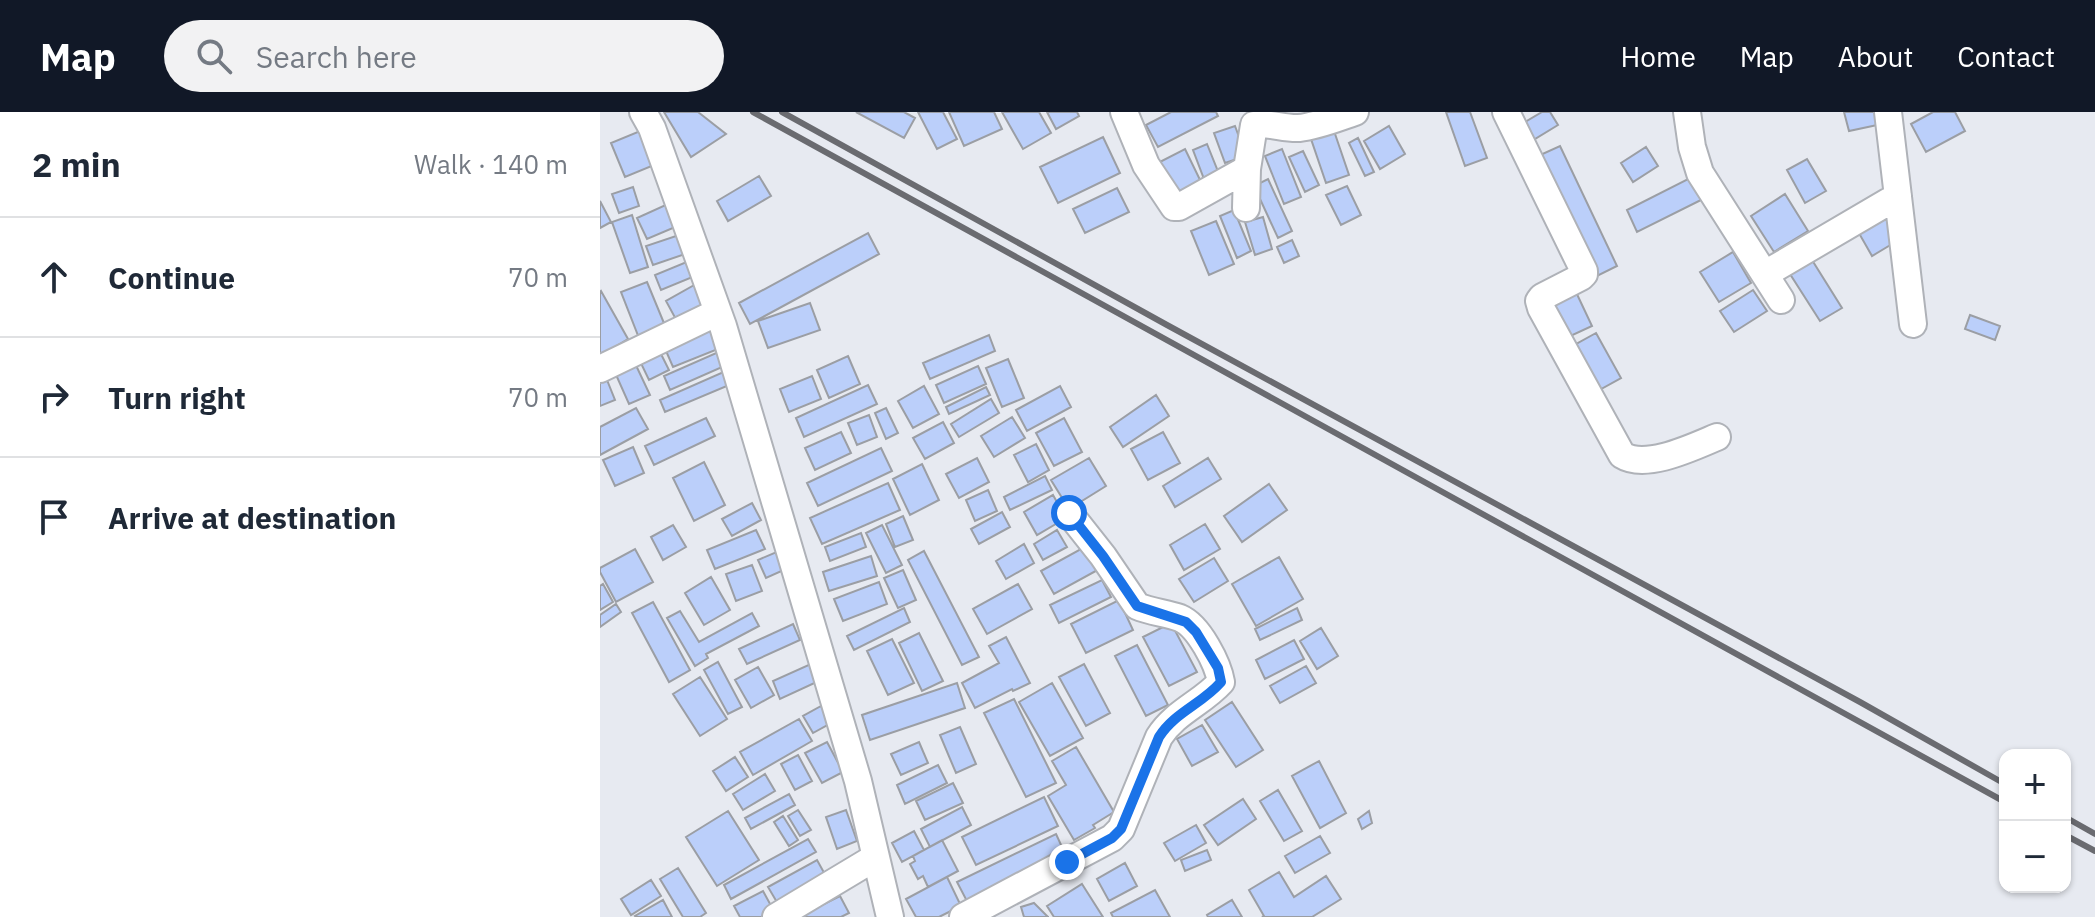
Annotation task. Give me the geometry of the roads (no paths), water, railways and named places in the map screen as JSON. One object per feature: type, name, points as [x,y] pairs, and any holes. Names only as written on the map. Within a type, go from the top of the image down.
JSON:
[{"type":"street","points":[[643,112],[652,128],[718,312],[858,781],[890,917]]},
{"type":"street","points":[[1246,208],[1247,169],[1254,125],[1300,128],[1355,112]]},
{"type":"street","points":[[1506,112],[1584,271],[1581,277],[1542,297],[1539,301],[1541,308],[1622,455],[1633,460],[1651,459],[1717,437]]},
{"type":"street","points":[[1687,112],[1692,147],[1700,173],[1781,300]]},
{"type":"street","points":[[1888,112],[1913,324]]},
{"type":"street","points":[[1129,122],[1146,165],[1174,207],[1247,169]]},
{"type":"street","points":[[1765,274],[1898,196]]},
{"type":"street","points":[[600,369],[718,312]]},
{"type":"street","points":[[963,917],[1112,838],[1121,829],[1166,725],[1182,711],[1211,694],[1221,682],[1218,668],[1196,632],[1180,618],[1137,606],[1069,513]]},
{"type":"street","points":[[776,917],[876,857]]},
{"type":"railway","points":[[753,112],[1999,799]]},
{"type":"railway","points":[[782,112],[1999,781]]},
{"type":"railway","points":[[2071,820],[2095,834]]},
{"type":"railway","points":[[2071,838],[2095,851]]}]
